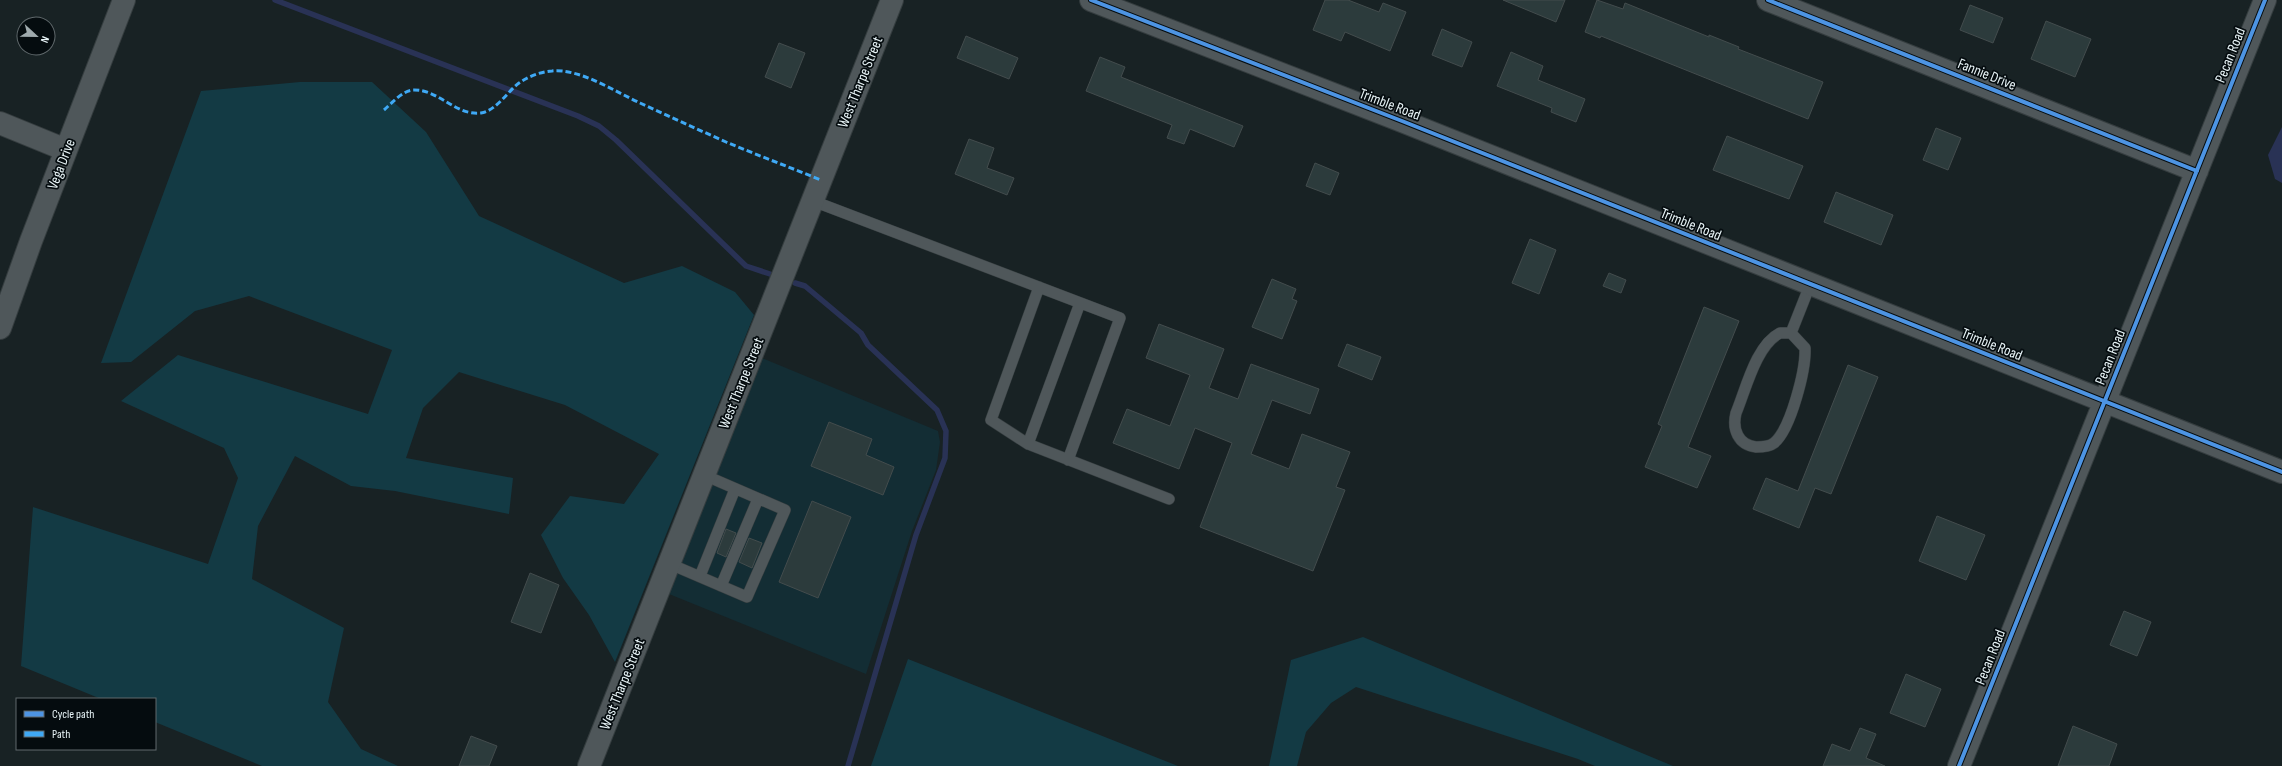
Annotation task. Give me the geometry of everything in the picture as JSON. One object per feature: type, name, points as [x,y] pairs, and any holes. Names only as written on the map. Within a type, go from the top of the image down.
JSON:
[{"type":"street","name":"Vega Drive","points":[[0,328],[66,150],[124,0]]},
{"type":"street","name":"West Tharpe Street","points":[[589,766],[892,0]]},
{"type":"street","name":"Trimble Road","points":[[1091,0],[1405,122],[1810,285],[2282,472]]},
{"type":"street","name":"Fannie Drive","points":[[1768,0],[2197,171]]},
{"type":"street","name":"Pecan Road","points":[[1959,766],[2106,402],[2265,0]]},
{"type":"street","points":[[0,123],[66,150]]},
{"type":"lane","points":[[813,201],[1120,318],[1068,460]]},
{"type":"lane","points":[[1791,333],[1810,285]]},
{"type":"lane","points":[[1039,287],[991,420],[1028,444],[1168,499]]},
{"type":"lane","points":[[1028,444],[1080,303]]},
{"type":"lane","points":[[1780,333],[1791,333],[1801,341],[1805,348],[1805,354],[1802,378],[1791,413],[1781,434],[1773,444],[1762,447],[1749,446],[1741,442],[1736,434],[1733,423],[1736,413],[1763,348],[1770,338],[1780,333]]},
{"type":"lane","points":[[670,564],[747,597],[785,510],[704,475]]},
{"type":"lane","points":[[700,576],[735,489]]},
{"type":"lane","points":[[722,586],[758,498]]},
{"type":"shaded area","points":[[300,82],[372,82],[426,132],[479,216],[624,283],[682,266],[735,292],[754,315],[615,662],[589,615],[563,578],[541,535],[570,496],[624,504],[659,454],[565,405],[459,372],[423,408],[406,458],[513,478],[509,514],[395,491],[351,486],[295,456],[258,526],[252,579],[344,628],[328,702],[361,749],[398,766],[262,766],[156,722],[156,698],[99,698],[21,666],[33,507],[208,564],[238,478],[224,448],[121,401],[178,355],[368,414],[392,350],[249,296],[195,311],[131,362],[101,363],[201,91]]},
{"type":"shaded area","points":[[2282,127],[2282,183],[2275,179],[2268,155]]},
{"type":"shaded area","points":[[762,358],[938,431],[940,442],[936,470],[912,531],[866,674],[669,594]]},
{"type":"shaded area","points":[[1363,637],[1673,766],[1595,766],[1578,759],[1356,687],[1331,703],[1306,732],[1297,766],[1269,766],[1291,660]]},
{"type":"shaded area","points":[[908,659],[1178,766],[871,766]]},
{"type":"building","points":[[1325,0],[1348,0],[1379,12],[1383,3],[1406,12],[1390,51],[1345,32],[1341,41],[1313,30]]},
{"type":"building","points":[[1503,0],[1565,0],[1556,22]]},
{"type":"building","points":[[1597,0],[1623,9],[1625,3],[1709,37],[1709,35],[1739,47],[1738,49],[1823,82],[1808,119],[1601,36],[1600,38],[1585,32]]},
{"type":"building","points":[[1970,5],[2003,18],[1993,43],[1960,30]]},
{"type":"building","points":[[2046,21],[2091,39],[2075,77],[2031,59]]},
{"type":"building","points":[[1442,29],[1472,42],[1462,67],[1432,55]]},
{"type":"building","points":[[966,36],[1018,58],[1009,79],[957,58]]},
{"type":"building","points":[[779,43],[805,53],[791,88],[765,77]]},
{"type":"building","points":[[1511,52],[1543,66],[1538,80],[1585,99],[1576,122],[1551,112],[1552,108],[1497,86]]},
{"type":"building","points":[[1100,57],[1125,67],[1121,77],[1243,126],[1234,147],[1190,129],[1184,144],[1167,138],[1172,125],[1086,91]]},
{"type":"building","points":[[1936,128],[1961,138],[1948,170],[1923,160]]},
{"type":"building","points":[[1727,136],[1803,166],[1789,199],[1713,170]]},
{"type":"building","points":[[969,139],[994,148],[987,168],[1014,178],[1007,195],[955,174]]},
{"type":"building","points":[[1315,163],[1339,173],[1330,195],[1306,186]]},
{"type":"building","points":[[1836,192],[1893,215],[1881,245],[1824,222]]},
{"type":"building","points":[[1530,239],[1556,250],[1539,294],[1512,283]]},
{"type":"building","points":[[1609,273],[1626,280],[1621,293],[1603,286]]},
{"type":"building","points":[[1272,279],[1296,289],[1292,299],[1297,301],[1282,339],[1252,327]]},
{"type":"building","points":[[1704,307],[1739,321],[1688,447],[1711,456],[1697,488],[1645,467],[1662,426],[1658,424]]},
{"type":"building","points":[[1159,324],[1224,349],[1209,388],[1238,399],[1251,364],[1319,389],[1310,414],[1272,400],[1251,454],[1289,469],[1302,434],[1350,452],[1336,487],[1345,490],[1313,571],[1200,527],[1232,443],[1195,428],[1179,469],[1113,443],[1127,409],[1170,426],[1190,375],[1146,358]]},
{"type":"building","points":[[1347,344],[1381,357],[1372,380],[1338,366]]},
{"type":"building","points":[[1848,365],[1878,377],[1831,494],[1815,488],[1799,528],[1753,509],[1766,478],[1798,491]]},
{"type":"building","points":[[829,422],[872,439],[866,455],[894,467],[883,495],[811,466]]},
{"type":"building","points":[[812,501],[851,517],[818,598],[779,582]]},
{"type":"building","points":[[1937,516],[1985,535],[1966,580],[1919,561]]},
{"type":"building","points":[[726,529],[736,533],[726,557],[717,553]]},
{"type":"building","points":[[749,538],[762,543],[752,568],[739,562]]},
{"type":"building","points":[[530,573],[559,585],[541,633],[511,622]]},
{"type":"building","points":[[2124,611],[2151,622],[2137,656],[2110,645]]},
{"type":"building","points":[[1906,674],[1941,689],[1925,727],[1890,713]]},
{"type":"building","points":[[2073,726],[2117,744],[2109,766],[2058,766]]},
{"type":"building","points":[[1860,728],[1876,734],[1866,758],[1885,766],[1823,766],[1832,744],[1850,751]]},
{"type":"building","points":[[471,736],[497,746],[489,766],[459,766]]},
{"type":"waterway","points":[[275,0],[578,116],[599,126],[616,140],[746,266],[770,274]]},
{"type":"waterway","points":[[795,283],[805,286],[861,333],[868,345],[937,410],[946,431],[945,458],[916,535],[848,766]]},
{"type":"marked path","points":[[384,110],[401,95],[413,90],[431,94],[463,111],[481,113],[492,109],[519,83],[527,78],[543,72],[563,71],[574,73],[597,82],[726,142],[821,180]]},
{"type":"cycle path","points":[[1091,0],[1402,121],[2282,472]]},
{"type":"cycle path","points":[[1768,0],[2197,171]]},
{"type":"cycle path","points":[[1959,766],[2265,0]]}]
